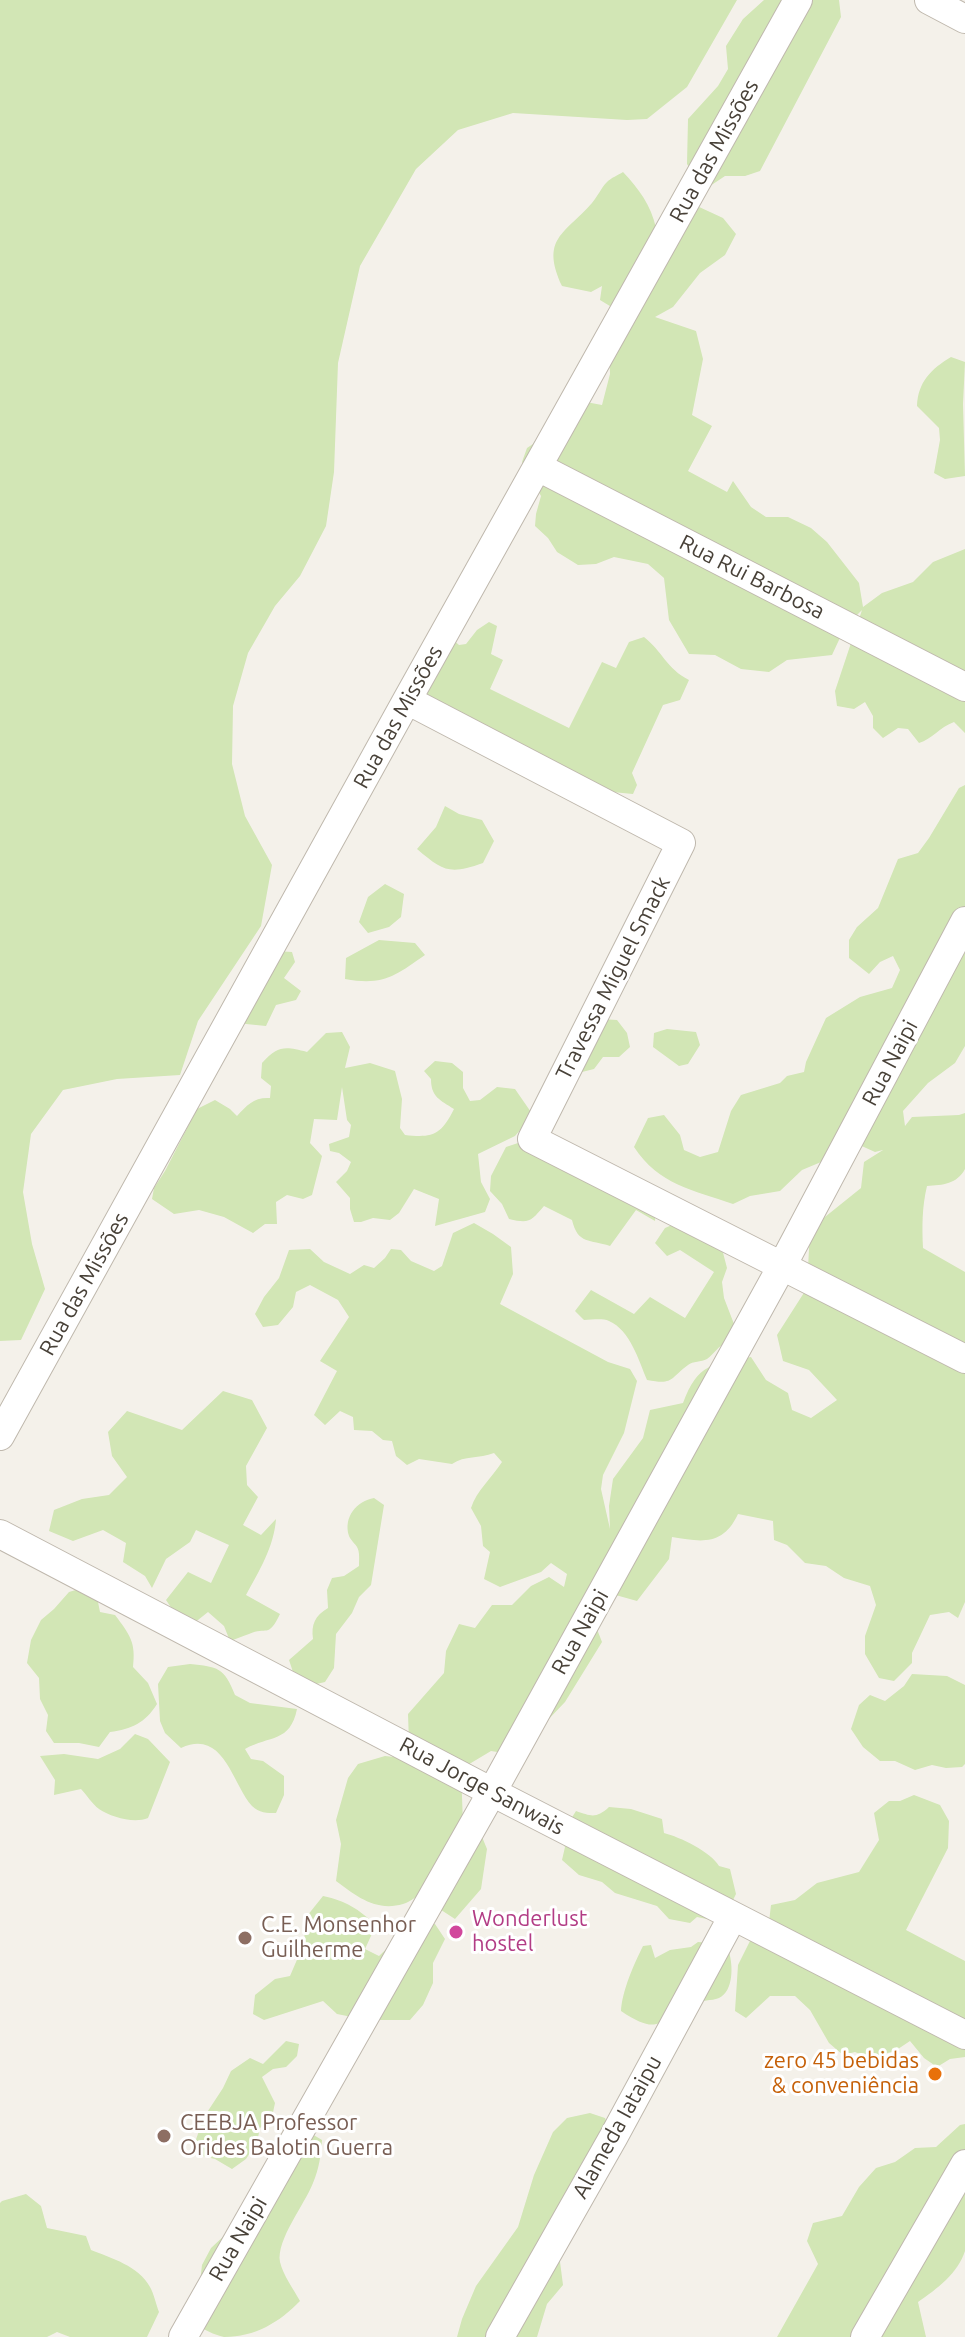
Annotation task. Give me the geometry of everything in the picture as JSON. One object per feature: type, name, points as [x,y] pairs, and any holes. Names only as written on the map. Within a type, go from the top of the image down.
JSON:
[{"type":"street","name":"Rua das Missões","points":[[0,1436],[798,0]]},
{"type":"street","points":[[929,0],[965,19]]},
{"type":"street","name":"Rua Rui Barbosa","points":[[538,467],[965,687]]},
{"type":"street","name":"Travessa Miguel Smack","points":[[407,700],[681,843],[532,1139],[782,1266]]},
{"type":"street","name":"Rua Naipi","points":[[183,2337],[492,1792],[782,1266],[965,921]]},
{"type":"street","points":[[782,1266],[965,1359]]},
{"type":"street","name":"Rua Jorge Sanwais","points":[[0,1534],[965,2035]]},
{"type":"street","name":"Alameda Iataipu","points":[[500,2337],[614,2136],[733,1916]]},
{"type":"street","points":[[865,2337],[965,2164]]},
{"type":"green space","points":[[0,0],[737,0],[687,87],[647,119],[513,113],[458,130],[416,169],[360,266],[338,363],[334,472],[326,526],[300,576],[275,606],[248,653],[233,706],[232,764],[245,816],[272,865],[261,926],[198,1021],[180,1075],[117,1079],[63,1090],[31,1134],[23,1192],[32,1244],[45,1289],[21,1340],[0,1341]]},
{"type":"green space","points":[[764,0],[839,0],[841,17],[760,171],[745,176],[725,176],[704,190],[687,164],[688,119],[718,86],[728,69],[726,46],[743,19]]},
{"type":"green space","points":[[623,172],[644,198],[656,228],[697,206],[723,218],[736,234],[725,255],[700,273],[673,307],[655,317],[696,331],[703,359],[692,415],[712,426],[688,471],[727,492],[733,481],[751,507],[766,517],[788,517],[811,528],[827,542],[859,583],[863,607],[882,593],[913,582],[933,562],[965,549],[965,733],[954,722],[919,743],[908,729],[898,728],[883,738],[873,728],[873,716],[865,702],[854,709],[837,706],[835,691],[862,610],[845,627],[832,655],[787,660],[769,672],[741,669],[715,655],[689,654],[669,620],[664,578],[648,564],[614,557],[596,564],[578,565],[557,552],[535,526],[541,496],[522,462],[527,448],[533,444],[557,407],[575,400],[602,405],[610,374],[609,341],[623,314],[600,300],[602,286],[591,292],[562,286],[556,270],[555,247],[565,230],[592,203],[607,182]]},
{"type":"green space","points":[[951,357],[965,362],[965,476],[945,479],[934,473],[939,428],[917,406],[927,377]]},
{"type":"green space","points":[[489,622],[497,626],[491,654],[503,660],[490,689],[569,728],[602,662],[616,668],[629,642],[644,637],[675,671],[689,680],[680,700],[663,705],[632,773],[637,785],[633,794],[612,792],[399,688],[450,637],[459,645],[466,644],[477,630]]},
{"type":"green space","points":[[965,785],[965,1046],[955,1063],[928,1083],[903,1111],[905,1126],[912,1117],[965,1113],[965,1169],[954,1181],[927,1186],[923,1224],[923,1248],[965,1272],[965,1602],[958,1618],[949,1612],[930,1615],[912,1653],[912,1663],[894,1681],[879,1678],[865,1654],[865,1636],[876,1605],[870,1586],[844,1578],[826,1566],[805,1563],[787,1545],[774,1540],[773,1521],[738,1514],[726,1532],[718,1537],[693,1540],[672,1537],[669,1559],[637,1601],[612,1594],[586,1601],[602,1642],[565,1702],[545,1723],[523,1756],[491,1751],[461,1769],[463,1824],[480,1832],[487,1849],[481,1889],[455,1919],[435,1906],[426,1890],[406,1903],[393,1906],[375,1904],[359,1897],[336,1881],[341,1844],[336,1820],[348,1778],[358,1764],[385,1756],[413,1759],[408,1714],[444,1673],[446,1651],[459,1624],[475,1628],[492,1605],[512,1605],[531,1586],[549,1577],[564,1587],[567,1574],[551,1563],[541,1572],[500,1587],[484,1579],[490,1552],[483,1546],[481,1526],[471,1508],[502,1462],[494,1453],[452,1464],[419,1459],[407,1465],[396,1456],[392,1441],[383,1440],[372,1431],[354,1430],[353,1417],[340,1411],[325,1425],[314,1415],[337,1371],[320,1361],[349,1317],[338,1300],[310,1285],[296,1292],[293,1307],[278,1325],[263,1327],[255,1314],[279,1278],[289,1250],[310,1249],[324,1262],[350,1274],[364,1265],[374,1268],[391,1249],[401,1250],[411,1261],[434,1271],[442,1266],[453,1233],[474,1223],[511,1247],[513,1274],[500,1304],[608,1362],[630,1369],[637,1381],[624,1433],[603,1475],[601,1489],[610,1529],[613,1479],[643,1438],[650,1410],[683,1403],[694,1380],[708,1368],[751,1357],[766,1380],[788,1393],[792,1410],[811,1418],[837,1400],[809,1370],[783,1361],[777,1335],[807,1288],[810,1229],[861,1188],[864,1162],[883,1150],[875,1152],[855,1143],[833,1157],[802,1170],[780,1191],[750,1196],[733,1204],[666,1178],[654,1170],[634,1147],[648,1118],[664,1115],[680,1135],[684,1150],[700,1157],[718,1152],[731,1111],[741,1095],[804,1072],[826,1018],[860,997],[892,988],[900,970],[893,956],[880,962],[869,974],[849,958],[849,940],[857,927],[878,908],[898,859],[918,853],[959,788]]},
{"type":"green space","points":[[445,806],[459,814],[482,820],[494,841],[483,863],[462,869],[447,869],[417,849],[436,827]]},
{"type":"green space","points":[[385,884],[404,894],[401,917],[389,927],[368,933],[359,922],[368,897]]},
{"type":"green space","points":[[379,940],[415,943],[425,955],[388,978],[369,981],[345,979],[346,958]]},
{"type":"green space","points":[[276,951],[292,952],[295,962],[284,978],[301,991],[296,1000],[276,1005],[266,1026],[236,1023]]},
{"type":"green space","points":[[601,1019],[617,1020],[627,1033],[630,1047],[619,1057],[603,1057],[594,1069],[582,1072],[569,1055]]},
{"type":"green space","points":[[667,1029],[696,1032],[700,1045],[688,1064],[679,1066],[653,1047],[654,1033]]},
{"type":"green space","points":[[342,1032],[350,1047],[345,1068],[370,1063],[395,1071],[402,1099],[400,1128],[405,1135],[435,1133],[454,1109],[435,1094],[431,1079],[424,1071],[435,1061],[452,1063],[463,1072],[463,1088],[470,1101],[480,1100],[497,1087],[515,1089],[533,1115],[515,1136],[478,1154],[481,1182],[490,1199],[485,1212],[435,1226],[439,1199],[414,1189],[399,1213],[390,1220],[373,1218],[354,1222],[350,1198],[336,1182],[351,1162],[339,1153],[330,1151],[329,1144],[349,1137],[351,1125],[347,1120],[342,1087],[337,1120],[314,1119],[310,1143],[322,1156],[312,1195],[303,1199],[287,1195],[276,1202],[277,1224],[265,1224],[253,1233],[224,1217],[199,1210],[174,1214],[152,1199],[154,1188],[197,1109],[215,1100],[237,1116],[255,1100],[270,1098],[271,1086],[261,1078],[262,1063],[273,1053],[287,1048],[307,1052],[326,1033]]},
{"type":"green space","points":[[521,1142],[656,1210],[655,1221],[636,1210],[610,1246],[581,1237],[572,1220],[544,1206],[530,1220],[509,1219],[502,1204],[490,1191],[491,1176],[506,1147]]},
{"type":"green space","points":[[679,1222],[721,1245],[727,1268],[722,1282],[724,1298],[734,1324],[727,1342],[707,1359],[690,1364],[667,1381],[647,1380],[623,1331],[606,1320],[584,1320],[575,1311],[591,1290],[634,1314],[650,1297],[685,1318],[714,1272],[680,1250],[667,1256],[655,1243],[665,1228]]},
{"type":"green space","points":[[223,1391],[252,1400],[267,1428],[246,1466],[247,1485],[258,1497],[243,1525],[261,1535],[276,1519],[275,1529],[261,1568],[246,1595],[280,1614],[270,1629],[230,1641],[224,1626],[208,1612],[193,1624],[174,1612],[166,1600],[188,1572],[211,1583],[229,1545],[196,1530],[190,1542],[166,1559],[152,1588],[145,1576],[123,1562],[126,1543],[103,1530],[73,1541],[49,1531],[54,1510],[82,1499],[109,1495],[127,1477],[112,1456],[108,1432],[127,1411],[182,1430]]},
{"type":"green space","points":[[374,1498],[384,1505],[371,1585],[359,1597],[352,1613],[336,1634],[334,1668],[325,1682],[308,1686],[294,1675],[289,1660],[313,1639],[315,1621],[328,1608],[327,1590],[332,1578],[344,1576],[359,1566],[359,1551],[349,1536],[348,1522],[357,1506]]},
{"type":"green space","points":[[89,1586],[100,1612],[115,1615],[128,1634],[134,1651],[133,1667],[148,1683],[157,1704],[137,1724],[110,1732],[99,1747],[54,1743],[46,1731],[48,1715],[40,1699],[39,1678],[27,1663],[31,1640],[41,1620],[69,1592]]},
{"type":"green space","points":[[190,1664],[219,1670],[235,1695],[250,1703],[297,1709],[294,1720],[284,1733],[245,1749],[251,1759],[263,1761],[284,1776],[284,1795],[276,1813],[266,1813],[252,1806],[217,1752],[196,1744],[181,1748],[165,1733],[160,1721],[158,1684],[168,1667]]},
{"type":"green space","points":[[912,1674],[947,1676],[965,1685],[965,1764],[962,1767],[932,1765],[915,1770],[895,1761],[880,1761],[863,1747],[851,1729],[859,1705],[870,1695],[885,1701],[904,1686]]},
{"type":"green space","points":[[135,1734],[148,1739],[170,1762],[148,1818],[130,1820],[110,1815],[96,1807],[81,1789],[54,1795],[55,1780],[40,1756],[64,1754],[98,1759],[120,1749]]},
{"type":"green space","points":[[914,1795],[940,1805],[949,1821],[948,1848],[906,1930],[965,1961],[965,2057],[950,2059],[937,2067],[924,2058],[910,2041],[895,2051],[869,2058],[855,2052],[843,2055],[829,2043],[810,2010],[795,1996],[770,1996],[746,2018],[735,2011],[738,1965],[750,1941],[769,1922],[771,1905],[795,1900],[817,1883],[859,1872],[879,1840],[874,1813],[889,1801],[900,1801]]},
{"type":"green space","points":[[609,1807],[631,1809],[662,1819],[664,1833],[694,1846],[719,1866],[730,1869],[736,1894],[730,1906],[707,1919],[697,1917],[690,1923],[669,1919],[657,1906],[615,1893],[602,1882],[579,1875],[562,1860],[565,1847],[559,1838],[576,1811],[593,1815]]},
{"type":"green space","points":[[323,1896],[352,1906],[376,1925],[365,1949],[379,1956],[416,1921],[435,1924],[445,1939],[433,1963],[433,1983],[423,2005],[410,2020],[367,2020],[337,2014],[323,2001],[264,2020],[253,2014],[255,1995],[275,1979],[290,1976],[305,1941],[303,1921]]},
{"type":"green space","points":[[698,1942],[710,1943],[729,1952],[731,1977],[724,1995],[694,2003],[652,2025],[621,2011],[626,1986],[643,1946],[651,1945],[655,1958]]},
{"type":"green space","points":[[286,2041],[299,2044],[297,2056],[286,2067],[273,2069],[262,2077],[275,2103],[272,2117],[260,2128],[257,2142],[246,2159],[232,2169],[215,2159],[198,2155],[194,2145],[204,2117],[231,2071],[250,2058],[263,2064]]},
{"type":"green space","points":[[590,2113],[605,2118],[611,2133],[559,2254],[563,2285],[547,2304],[537,2337],[457,2337],[476,2286],[518,2227],[534,2175],[553,2132],[567,2118]]},
{"type":"green space","points":[[965,2124],[965,2251],[952,2273],[918,2302],[926,2337],[777,2337],[818,2264],[807,2241],[813,2223],[842,2216],[859,2187],[876,2168],[895,2162],[915,2148],[936,2147]]},
{"type":"green space","points":[[307,2131],[322,2140],[318,2167],[280,2253],[284,2272],[300,2301],[275,2322],[246,2334],[224,2337],[195,2325],[202,2265],[211,2248],[227,2233]]},
{"type":"green space","points":[[26,2194],[41,2206],[47,2228],[86,2236],[91,2250],[124,2264],[145,2280],[159,2312],[147,2337],[70,2337],[57,2332],[47,2337],[0,2337],[0,2203]]},
{"type":"place","name":"Wonderlust hostel","points":[[456,1932]]},
{"type":"place","name":"C.E. Monsenhor Guilherme","points":[[245,1938]]},
{"type":"place","name":"zero 45 bebidas & conveniência","points":[[935,2074]]},
{"type":"place","name":"CEEBJA Professor Orides Balotin Guerra","points":[[164,2136]]}]
